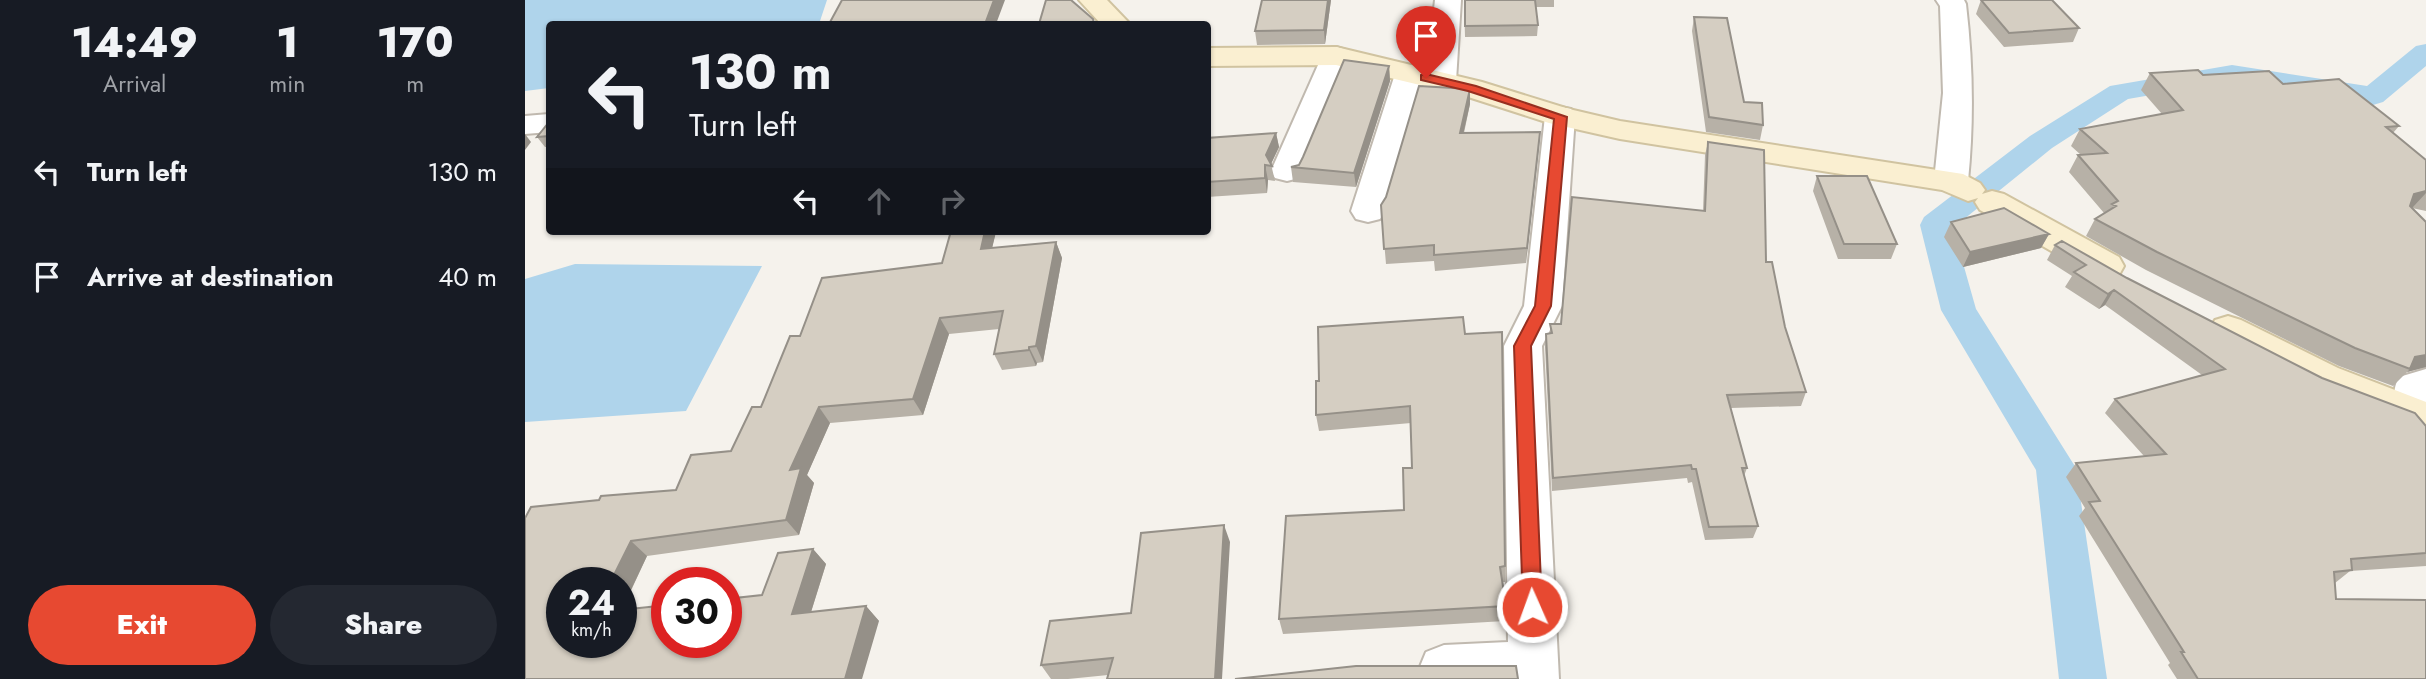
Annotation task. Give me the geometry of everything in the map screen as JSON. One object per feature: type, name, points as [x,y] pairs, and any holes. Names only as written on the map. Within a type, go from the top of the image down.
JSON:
[{"type":"street","points":[[1091,0],[1113,21]]},
{"type":"street","points":[[1441,81],[1448,0]]},
{"type":"street","points":[[1949,0],[1953,4],[1959,67],[1959,133],[1971,191]]},
{"type":"street","points":[[1211,57],[1336,56],[1441,81],[1560,117],[1620,130],[1971,191],[2132,281]]},
{"type":"street","points":[[1287,171],[1336,56]]},
{"type":"street","points":[[1368,211],[1410,74]]},
{"type":"street","points":[[1397,671],[1533,671],[1523,346],[1543,306],[1560,117]]},
{"type":"street","points":[[525,125],[546,123]]},
{"type":"street","points":[[2192,311],[2324,379],[2423,406]]},
{"type":"water","points":[[525,0],[827,0],[820,21],[546,21],[546,88],[525,91]]},
{"type":"water","points":[[575,264],[762,266],[686,411],[525,422],[525,279]]},
{"type":"building","points":[[842,0],[994,0],[986,21],[831,21]]},
{"type":"building","points":[[1046,0],[1071,0],[1093,21],[1040,21]]},
{"type":"building","points":[[1262,0],[1328,0],[1324,30],[1255,31]]},
{"type":"building","points":[[1465,0],[1535,0],[1538,25],[1465,26]]},
{"type":"building","points":[[1981,0],[2052,0],[2079,28],[2009,33]]},
{"type":"building","points":[[1694,17],[1727,18],[1744,102],[1762,103],[1763,125],[1709,117]]},
{"type":"building","points":[[1344,60],[1389,66],[1354,173],[1291,167],[1299,165],[1303,157]]},
{"type":"building","points":[[2198,70],[2203,75],[2269,71],[2283,84],[2339,79],[2399,126],[2386,127],[2426,160],[2426,191],[2414,194],[2410,206],[2426,222],[2426,355],[2415,357],[2410,369],[2355,348],[2095,219],[2116,206],[2112,204],[2118,201],[2078,155],[2107,153],[2080,129],[2183,110],[2150,73]]},
{"type":"building","points":[[1419,86],[1470,89],[1460,133],[1540,132],[1527,248],[1434,255],[1434,245],[1384,249],[1381,205],[1386,197]]},
{"type":"building","points":[[546,126],[546,136],[537,137]]},
{"type":"building","points":[[1276,133],[1266,155],[1272,166],[1265,165],[1265,178],[1211,182],[1211,138]]},
{"type":"building","points":[[1708,142],[1764,150],[1766,262],[1772,262],[1785,327],[1806,392],[1727,395],[1747,468],[1742,468],[1758,526],[1709,527],[1696,469],[1692,469],[1691,465],[1553,478],[1546,334],[1552,333],[1550,324],[1561,324],[1572,197],[1705,211]]},
{"type":"building","points":[[1817,176],[1867,176],[1897,244],[1844,244]]},
{"type":"building","points":[[2004,208],[2049,234],[1970,252],[1951,222]]},
{"type":"building","points":[[950,235],[984,235],[981,249],[1056,242],[1036,346],[1029,347],[1029,350],[994,354],[1003,311],[940,318],[913,399],[819,407],[790,470],[801,468],[786,520],[631,541],[618,567],[546,567],[546,658],[637,658],[637,608],[651,607],[651,658],[742,658],[742,597],[762,595],[778,553],[813,549],[792,614],[866,606],[845,679],[525,679],[525,518],[531,507],[599,500],[601,496],[676,490],[691,455],[731,451],[752,407],[761,407],[790,336],[800,336],[822,278],[942,263]]},
{"type":"building","points":[[2062,241],[2127,278],[2322,378],[2415,413],[2426,426],[2426,553],[2351,559],[2352,570],[2334,572],[2336,599],[2426,600],[2426,679],[2198,679],[2181,652],[2184,652],[2089,502],[2100,501],[2076,463],[2166,454],[2115,399],[2225,369],[2114,290],[2108,294],[2074,272],[2086,265],[2055,245]]},
{"type":"building","points":[[1463,317],[1465,334],[1502,332],[1505,566],[1500,567],[1506,606],[1279,619],[1286,516],[1404,510],[1403,468],[1412,468],[1410,406],[1316,415],[1316,381],[1319,381],[1318,327]]},
{"type":"building","points":[[1224,525],[1215,679],[1107,679],[1113,658],[1041,665],[1050,621],[1131,613],[1141,533]]},
{"type":"building","points":[[1356,666],[1516,666],[1518,679],[1235,679]]},
{"type":"waterway","points":[[2083,679],[2056,468],[1959,310],[1936,225],[2041,142],[2120,92],[2232,73],[2373,96],[2426,52]]},
{"type":"route","points":[[1426,78],[1471,88],[1560,117],[1543,306],[1523,346],[1532,607]]}]
